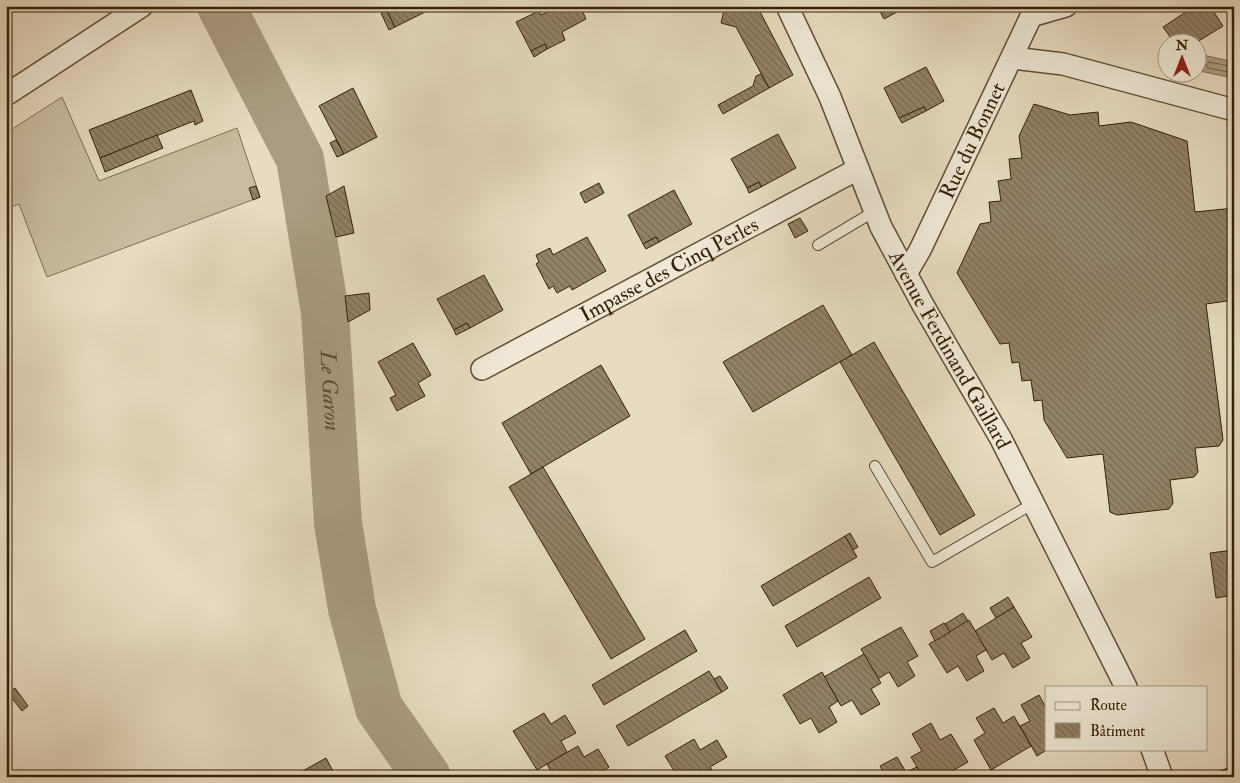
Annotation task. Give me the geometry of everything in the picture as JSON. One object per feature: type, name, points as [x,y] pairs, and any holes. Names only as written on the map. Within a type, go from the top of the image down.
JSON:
[{"type":"street","points":[[6,96],[142,6]]},
{"type":"street","name":"Avenue Ferdinand Gaillard","points":[[786,6],[830,97],[875,211],[906,274],[1000,439],[1126,686]]},
{"type":"street","points":[[1034,11],[1066,6]]},
{"type":"street","name":"Rue du Bonnet","points":[[906,274],[920,250],[1034,11]]},
{"type":"street","points":[[1013,58],[1063,64],[1234,110]]},
{"type":"street","name":"Impasse des Cinq Perles","points":[[482,369],[858,170]]},
{"type":"street","points":[[1152,750],[1162,777]]},
{"type":"lane","points":[[818,245],[875,211]]},
{"type":"lane","points":[[875,466],[932,562],[1034,503]]},
{"type":"shaded area","points":[[62,97],[99,181],[237,128],[260,197],[47,277],[19,204],[6,209],[6,133]]},
{"type":"water","points":[[1208,56],[1234,62],[1232,78],[1208,73]]},
{"type":"building","points":[[393,6],[435,7],[395,27],[386,10]]},
{"type":"building","points":[[548,6],[580,6],[586,19],[562,32],[565,40],[547,49],[545,44],[531,51],[516,22],[539,11],[541,15],[550,11]]},
{"type":"building","points":[[725,6],[757,6],[793,75],[769,88],[736,27],[721,23]]},
{"type":"building","points":[[877,6],[908,6],[884,19]]},
{"type":"building","points":[[1195,6],[1210,6],[1223,26],[1208,35],[1208,32],[1167,32],[1163,27]]},
{"type":"building","points":[[386,10],[395,27],[389,30],[381,13]]},
{"type":"building","points":[[545,44],[547,49],[534,57],[531,51]]},
{"type":"building","points":[[926,67],[944,101],[926,111],[924,107],[899,118],[884,88]]},
{"type":"building","points":[[761,74],[769,88],[723,114],[718,105],[753,86],[756,76]]},
{"type":"building","points":[[353,88],[377,137],[344,154],[319,106]]},
{"type":"building","points":[[191,90],[203,121],[195,125],[194,121],[100,158],[89,130]]},
{"type":"building","points":[[1034,104],[1070,115],[1098,112],[1099,126],[1131,122],[1187,141],[1195,212],[1234,208],[1234,300],[1206,304],[1223,440],[1219,446],[1195,448],[1198,472],[1194,477],[1170,480],[1173,503],[1169,509],[1117,515],[1110,512],[1103,454],[1067,458],[1044,420],[1042,400],[1034,401],[1031,380],[1022,381],[1019,362],[1012,363],[1009,343],[1000,344],[957,273],[980,224],[991,222],[989,202],[1001,201],[998,181],[1011,179],[1009,159],[1022,158],[1019,136]]},
{"type":"building","points":[[924,107],[926,111],[902,123],[899,118]]},
{"type":"building","points":[[778,134],[796,168],[761,187],[759,182],[747,188],[731,159]]},
{"type":"building","points":[[157,135],[163,148],[105,172],[100,158]]},
{"type":"building","points":[[336,140],[344,154],[337,157],[330,143]]},
{"type":"building","points":[[759,182],[761,187],[749,193],[747,188]]},
{"type":"building","points":[[599,183],[604,193],[585,203],[580,193]]},
{"type":"building","points":[[256,186],[260,197],[253,200],[249,188]]},
{"type":"building","points":[[344,186],[354,233],[336,237],[326,196]]},
{"type":"building","points":[[674,190],[692,224],[659,242],[656,237],[643,244],[628,215]]},
{"type":"building","points":[[800,218],[808,231],[795,238],[788,224]]},
{"type":"building","points":[[587,237],[606,271],[572,290],[570,286],[557,293],[553,286],[549,289],[536,264],[539,262],[536,255],[550,248],[553,255]]},
{"type":"building","points":[[656,237],[659,242],[646,249],[643,244]]},
{"type":"building","points":[[484,275],[503,310],[470,328],[467,323],[454,330],[437,299]]},
{"type":"building","points":[[369,293],[370,310],[348,322],[345,296]]},
{"type":"building","points":[[823,305],[852,355],[753,412],[723,362]]},
{"type":"building","points":[[467,323],[470,328],[456,335],[454,330]]},
{"type":"building","points":[[874,342],[975,515],[940,535],[840,362]]},
{"type":"building","points":[[413,343],[431,375],[418,383],[425,396],[397,411],[390,398],[396,395],[378,362]]},
{"type":"building","points":[[601,365],[630,416],[531,474],[502,423]]},
{"type":"building","points":[[543,467],[645,639],[611,659],[509,487]]},
{"type":"building","points":[[850,533],[858,547],[853,550],[845,536]]},
{"type":"building","points":[[845,536],[857,557],[773,606],[761,586]]},
{"type":"building","points":[[1234,550],[1234,595],[1216,598],[1210,553]]},
{"type":"building","points":[[869,577],[881,598],[797,647],[785,626]]},
{"type":"building","points":[[1008,597],[1014,607],[996,618],[990,608]]},
{"type":"building","points":[[1014,607],[1032,637],[1021,643],[1030,658],[1013,668],[1004,653],[992,660],[975,631]]},
{"type":"building","points":[[963,613],[968,621],[950,632],[945,624]]},
{"type":"building","points":[[969,620],[986,650],[976,656],[984,671],[967,681],[958,666],[947,673],[929,644]]},
{"type":"building","points":[[944,623],[950,632],[935,641],[930,631]]},
{"type":"building","points":[[901,627],[918,656],[907,662],[915,676],[898,687],[889,672],[878,679],[861,649]]},
{"type":"building","points":[[685,630],[697,651],[604,705],[592,685]]},
{"type":"building","points":[[864,654],[881,683],[871,689],[880,704],[861,715],[852,700],[841,706],[824,677]]},
{"type":"building","points":[[709,671],[722,692],[628,746],[616,726]]},
{"type":"building","points":[[822,672],[838,701],[829,707],[837,722],[819,733],[811,718],[800,724],[783,695]]},
{"type":"building","points":[[720,676],[728,688],[722,692],[714,679]]},
{"type":"building","points":[[15,688],[28,706],[22,711],[8,693]]},
{"type":"building","points":[[1039,695],[1045,706],[1046,750],[1037,756],[1020,726],[1030,721],[1021,705]]},
{"type":"building","points":[[994,708],[1003,723],[1014,716],[1031,746],[991,770],[974,740],[985,733],[976,718]]},
{"type":"building","points":[[544,713],[551,724],[565,715],[576,733],[561,741],[567,752],[537,770],[513,731]]},
{"type":"building","points":[[931,723],[940,740],[951,734],[968,762],[947,774],[948,777],[923,777],[911,757],[922,751],[912,734]]},
{"type":"building","points":[[694,739],[700,750],[717,740],[727,757],[710,767],[716,777],[678,777],[665,756]]},
{"type":"building","points":[[578,746],[584,757],[598,749],[609,767],[596,777],[554,777],[547,764]]},
{"type":"building","points":[[897,757],[906,772],[917,767],[923,777],[886,777],[880,766]]},
{"type":"building","points":[[326,758],[336,777],[292,777]]},
{"type":"building","points":[[1234,766],[1234,777],[1203,777]]},
{"type":"waterway","name":"Le Garon","points":[[221,6],[300,159],[325,312],[338,523],[352,609],[379,708],[427,777]]}]
